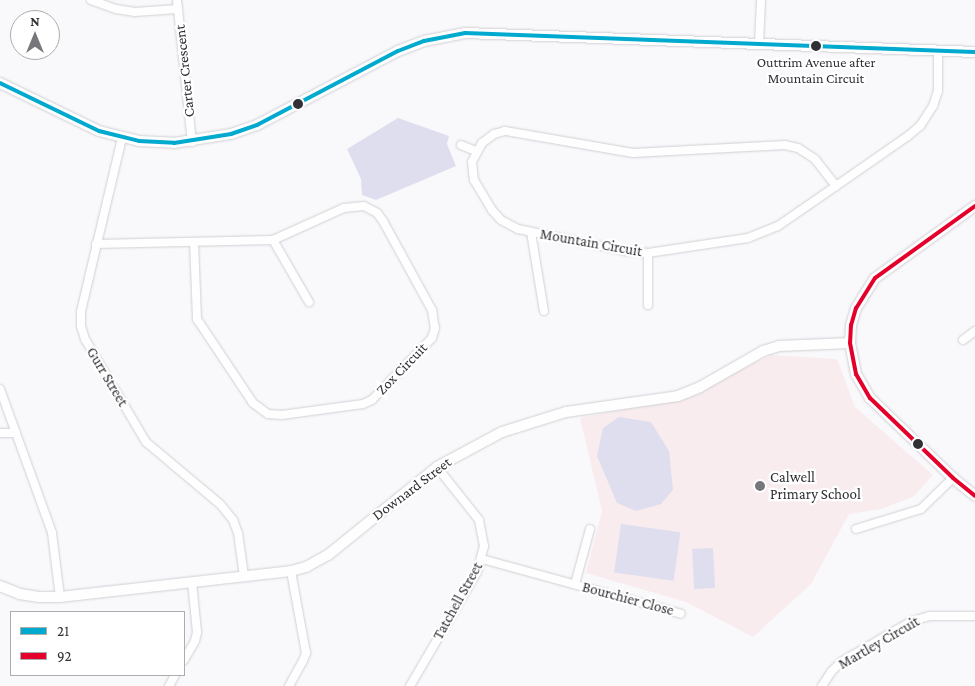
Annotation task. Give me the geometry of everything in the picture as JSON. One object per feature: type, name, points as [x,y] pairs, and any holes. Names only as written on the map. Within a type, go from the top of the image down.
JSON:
[{"type":"street","points":[[92,0],[116,9],[135,12],[178,9]]},
{"type":"street","name":"Carter Crescent","points":[[178,0],[192,142]]},
{"type":"street","points":[[759,44],[761,0]]},
{"type":"street","points":[[0,83],[88,126],[122,138],[156,143],[192,142],[218,138],[257,125],[398,51],[424,41],[452,35],[493,33],[975,52]]},
{"type":"street","name":"Mountain Circuit","points":[[476,151],[472,162],[474,180],[492,210],[512,227],[625,251],[648,253],[677,250],[764,234],[908,136],[925,120],[933,106],[938,91],[938,52]]},
{"type":"street","points":[[461,145],[476,151],[486,139],[505,131],[633,153],[785,145],[798,148],[816,160],[836,186]]},
{"type":"street","name":"Gurr Street","points":[[122,138],[81,312],[85,339],[146,442],[230,514],[238,533],[244,576]]},
{"type":"street","name":"Zox Circuit","points":[[96,244],[273,240],[354,206],[368,208],[383,221],[432,310],[435,328],[427,345],[372,400],[358,405],[282,415],[268,414],[260,409],[197,319],[194,242]]},
{"type":"street","points":[[975,206],[875,278],[864,292],[856,308],[851,325],[850,343],[856,374],[870,398],[953,478],[975,496]]},
{"type":"street","points":[[531,232],[544,311]]},
{"type":"street","points":[[273,240],[309,302]]},
{"type":"street","points":[[648,253],[648,305]]},
{"type":"street","points":[[963,340],[975,331]]},
{"type":"street","name":"Downard Street","points":[[0,586],[20,594],[39,597],[60,597],[291,571],[328,555],[437,467],[489,438],[537,420],[582,409],[678,396],[700,387],[764,351],[779,346],[850,343]]},
{"type":"street","points":[[0,389],[52,533],[60,597]]},
{"type":"street","points":[[0,433],[16,433]]},
{"type":"street","name":"Tatchell Street","points":[[411,685],[477,572],[482,559],[484,539],[479,520],[437,467]]},
{"type":"street","points":[[856,529],[922,509],[953,478]]},
{"type":"street","name":"Bourchier Close","points":[[575,584],[590,529]]},
{"type":"street","name":"Bourchier Close","points":[[482,559],[681,614]]},
{"type":"street","points":[[289,686],[306,653],[291,571]]},
{"type":"street","points":[[185,658],[195,641],[197,632],[192,582]]},
{"type":"street","name":"Martley Circuit","points":[[822,686],[831,672],[841,662],[912,621],[929,616],[975,616]]},
{"type":"shaded area","points":[[398,118],[449,136],[447,144],[456,166],[376,200],[362,195],[361,179],[347,149]]},
{"type":"shaded area","name":"Calwell Primary School","points":[[771,355],[837,359],[855,407],[933,475],[913,497],[881,509],[849,514],[811,584],[753,637],[686,602],[586,573],[602,511],[580,418],[683,398]]},
{"type":"shaded area","points":[[619,417],[651,422],[669,451],[673,490],[661,504],[636,511],[617,503],[597,456],[603,428]]},
{"type":"shaded area","points":[[621,524],[680,532],[674,581],[614,573]]},
{"type":"shaded area","points":[[713,548],[715,588],[694,589],[692,549]]},
{"type":"transit line","name":"21","points":[[0,83],[99,131],[139,141],[174,143],[231,134],[257,125],[398,51],[424,41],[465,33],[975,52]]},
{"type":"transit line","name":"92","points":[[975,206],[875,278],[856,308],[851,325],[850,343],[856,374],[870,398],[953,478],[975,496]]},
{"type":"place","name":"Outtrim Avenue after Mountain Circuit","points":[[816,46]]},
{"type":"place","name":"Calwell Primary School","points":[[760,486]]}]
